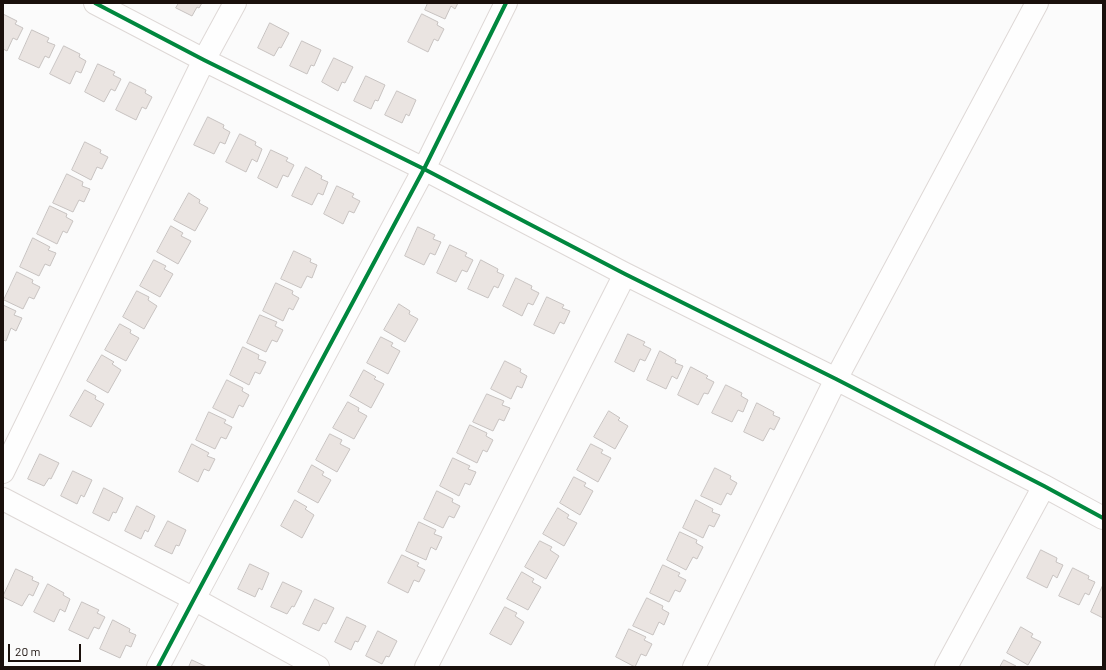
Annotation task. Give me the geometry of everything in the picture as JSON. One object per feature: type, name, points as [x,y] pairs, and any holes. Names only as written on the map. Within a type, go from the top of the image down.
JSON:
[{"type":"street","points":[[95,3],[204,60],[424,169],[625,274],[836,379],[1103,518]]},
{"type":"street","points":[[3,472],[204,60],[235,3]]},
{"type":"street","points":[[158,667],[424,169],[506,3]]},
{"type":"street","points":[[694,667],[836,379],[1037,3]]},
{"type":"street","points":[[426,667],[625,274]]},
{"type":"street","points":[[946,667],[1044,486]]},
{"type":"street","points":[[3,499],[194,599],[318,667]]},
{"type":"building","points":[[179,3],[202,3],[199,8],[197,7],[192,16],[176,8]]},
{"type":"building","points":[[428,3],[458,3],[455,9],[451,6],[445,19],[425,10]]},
{"type":"building","points":[[3,14],[17,21],[15,24],[23,28],[17,40],[13,38],[7,51],[3,49]]},
{"type":"building","points":[[422,14],[438,22],[437,25],[444,29],[438,41],[434,39],[428,52],[408,42]]},
{"type":"building","points":[[270,23],[289,33],[281,48],[279,47],[274,56],[258,48]]},
{"type":"building","points":[[32,30],[49,38],[47,42],[55,45],[49,58],[45,56],[39,68],[19,59]]},
{"type":"building","points":[[302,41],[321,50],[314,66],[311,65],[307,74],[290,66]]},
{"type":"building","points":[[64,46],[80,54],[79,57],[86,61],[81,73],[76,71],[70,84],[50,74]]},
{"type":"building","points":[[334,58],[353,67],[345,83],[342,82],[338,91],[322,82]]},
{"type":"building","points":[[98,64],[115,72],[113,75],[121,79],[115,91],[111,89],[104,102],[85,92]]},
{"type":"building","points":[[366,76],[385,85],[378,101],[375,100],[371,109],[354,101]]},
{"type":"building","points":[[130,82],[146,90],[145,93],[152,97],[146,109],[142,107],[136,120],[116,110]]},
{"type":"building","points":[[397,91],[416,100],[409,116],[406,114],[402,123],[385,115]]},
{"type":"building","points":[[208,117],[224,125],[223,128],[230,132],[225,144],[220,142],[214,154],[194,145]]},
{"type":"building","points":[[240,134],[256,142],[255,145],[262,149],[257,162],[252,159],[246,172],[226,162]]},
{"type":"building","points":[[85,142],[101,150],[100,153],[108,157],[102,169],[97,167],[91,180],[72,170]]},
{"type":"building","points":[[271,150],[288,158],[286,161],[294,165],[288,177],[283,175],[277,188],[258,178]]},
{"type":"building","points":[[306,167],[322,176],[321,179],[328,182],[323,195],[318,193],[312,205],[292,196]]},
{"type":"building","points":[[67,174],[83,182],[82,186],[90,189],[84,202],[79,200],[73,212],[53,203]]},
{"type":"building","points":[[337,186],[354,194],[352,197],[360,201],[354,213],[349,211],[343,224],[324,214]]},
{"type":"building","points":[[189,193],[200,200],[199,203],[208,208],[195,231],[174,220]]},
{"type":"building","points":[[50,206],[67,214],[66,217],[73,221],[67,233],[63,231],[57,244],[37,234]]},
{"type":"building","points":[[171,226],[183,233],[181,236],[191,241],[178,264],[157,252]]},
{"type":"building","points":[[418,227],[435,235],[433,239],[441,242],[435,255],[430,253],[424,265],[405,256]]},
{"type":"building","points":[[33,238],[50,247],[48,250],[56,253],[50,266],[45,264],[39,276],[20,267]]},
{"type":"building","points":[[450,245],[467,253],[465,256],[473,260],[467,272],[462,270],[456,282],[437,273]]},
{"type":"building","points":[[294,251],[311,259],[310,262],[317,265],[312,278],[307,276],[301,288],[281,279]]},
{"type":"building","points":[[154,260],[166,266],[164,269],[173,274],[160,297],[140,286]]},
{"type":"building","points":[[481,260],[498,269],[497,272],[504,275],[498,288],[494,286],[488,298],[468,289]]},
{"type":"building","points":[[17,272],[33,280],[32,283],[40,287],[34,299],[29,297],[23,309],[4,300]]},
{"type":"building","points":[[516,278],[532,286],[531,289],[539,293],[533,305],[528,303],[522,316],[503,306]]},
{"type":"building","points":[[276,283],[293,291],[292,294],[299,298],[293,310],[289,308],[283,321],[263,311]]},
{"type":"building","points":[[137,291],[149,297],[148,300],[157,306],[144,329],[123,317]]},
{"type":"building","points":[[547,297],[564,305],[562,308],[570,311],[564,324],[560,322],[554,334],[534,325]]},
{"type":"building","points":[[399,304],[410,311],[409,314],[418,319],[405,342],[384,330]]},
{"type":"building","points":[[3,305],[16,311],[14,315],[22,318],[16,331],[11,328],[6,341],[3,340]]},
{"type":"building","points":[[260,315],[277,322],[275,326],[283,330],[277,342],[272,340],[266,352],[247,343]]},
{"type":"building","points":[[120,324],[131,330],[130,333],[139,338],[126,361],[105,350]]},
{"type":"building","points":[[628,334],[645,342],[643,345],[651,349],[645,361],[640,359],[634,372],[615,362]]},
{"type":"building","points":[[381,337],[393,343],[391,346],[400,351],[388,374],[367,363]]},
{"type":"building","points":[[243,347],[259,355],[258,359],[266,362],[260,374],[255,372],[249,385],[230,375]]},
{"type":"building","points":[[660,351],[676,360],[675,363],[683,366],[677,379],[672,376],[666,389],[647,380]]},
{"type":"building","points":[[102,355],[114,362],[112,364],[121,370],[108,393],[87,381]]},
{"type":"building","points":[[505,361],[521,369],[520,372],[527,376],[522,388],[517,386],[511,399],[491,389]]},
{"type":"building","points":[[691,367],[708,376],[706,378],[714,382],[708,394],[704,393],[698,405],[678,395]]},
{"type":"building","points":[[364,370],[376,377],[374,379],[384,384],[371,408],[350,396]]},
{"type":"building","points":[[227,380],[243,388],[242,391],[249,395],[243,407],[239,405],[233,418],[213,408]]},
{"type":"building","points":[[726,385],[742,393],[741,396],[748,400],[743,412],[738,410],[732,422],[712,413]]},
{"type":"building","points":[[85,390],[96,396],[95,399],[104,404],[91,427],[70,416]]},
{"type":"building","points":[[487,394],[504,401],[502,405],[510,408],[504,421],[499,419],[493,431],[473,422]]},
{"type":"building","points":[[348,402],[359,408],[358,411],[367,416],[354,439],[333,428]]},
{"type":"building","points":[[757,403],[774,412],[773,415],[780,418],[774,430],[770,428],[763,441],[744,432]]},
{"type":"building","points":[[609,411],[620,418],[618,420],[628,426],[615,449],[594,437]]},
{"type":"building","points":[[209,412],[226,420],[224,423],[232,427],[226,439],[221,437],[215,449],[196,440]]},
{"type":"building","points":[[470,425],[487,433],[486,436],[493,440],[487,452],[483,450],[477,463],[457,453]]},
{"type":"building","points":[[330,434],[342,440],[340,444],[350,449],[337,472],[316,460]]},
{"type":"building","points":[[192,444],[209,453],[207,456],[215,459],[209,471],[204,469],[198,482],[179,472]]},
{"type":"building","points":[[591,444],[603,450],[601,453],[611,458],[598,482],[577,470]]},
{"type":"building","points":[[40,454],[59,463],[51,479],[49,478],[44,486],[28,479]]},
{"type":"building","points":[[453,458],[470,466],[468,469],[476,472],[470,485],[465,483],[459,496],[440,486]]},
{"type":"building","points":[[312,465],[324,472],[322,475],[331,480],[318,503],[298,492]]},
{"type":"building","points":[[715,468],[731,476],[730,479],[737,483],[731,495],[727,493],[721,505],[701,496]]},
{"type":"building","points":[[73,471],[92,480],[84,497],[81,495],[77,504],[61,496]]},
{"type":"building","points":[[574,477],[586,483],[584,486],[593,491],[580,515],[560,503]]},
{"type":"building","points":[[104,488],[123,498],[116,513],[113,512],[109,521],[93,513]]},
{"type":"building","points":[[437,491],[453,499],[452,502],[460,506],[454,518],[449,516],[443,528],[424,519]]},
{"type":"building","points":[[295,500],[307,507],[305,509],[314,515],[302,538],[281,526]]},
{"type":"building","points":[[696,500],[713,509],[712,512],[720,515],[714,527],[709,525],[703,538],[683,528]]},
{"type":"building","points":[[137,506],[155,516],[148,532],[145,530],[141,539],[125,531]]},
{"type":"building","points":[[558,508],[569,515],[567,518],[577,523],[564,546],[543,534]]},
{"type":"building","points":[[168,521],[186,530],[179,546],[176,545],[172,554],[155,546]]},
{"type":"building","points":[[419,522],[436,530],[434,534],[442,537],[436,550],[431,547],[426,560],[406,551]]},
{"type":"building","points":[[680,532],[697,540],[696,543],[703,547],[697,559],[693,557],[686,570],[667,560]]},
{"type":"building","points":[[540,541],[552,547],[550,550],[559,556],[546,579],[525,567]]},
{"type":"building","points":[[1041,550],[1057,558],[1056,562],[1063,565],[1057,578],[1053,575],[1047,588],[1027,578]]},
{"type":"building","points":[[402,555],[419,563],[417,566],[425,570],[419,582],[414,580],[408,593],[388,583]]},
{"type":"building","points":[[250,564],[269,573],[262,590],[259,588],[255,597],[238,589]]},
{"type":"building","points":[[663,565],[680,573],[678,576],[686,580],[680,592],[675,590],[669,602],[650,593]]},
{"type":"building","points":[[1073,568],[1089,576],[1088,579],[1095,582],[1089,595],[1085,593],[1079,605],[1059,596]]},
{"type":"building","points":[[16,569],[33,577],[32,580],[39,583],[33,596],[29,594],[22,606],[3,597]]},
{"type":"building","points":[[522,572],[534,579],[532,582],[541,587],[528,610],[507,599]]},
{"type":"building","points":[[283,582],[302,591],[294,607],[292,606],[287,614],[271,607]]},
{"type":"building","points":[[48,584],[64,593],[63,595],[70,599],[65,612],[60,609],[54,622],[34,612]]},
{"type":"building","points":[[1103,585],[1103,618],[1091,612]]},
{"type":"building","points":[[647,598],[663,606],[662,609],[669,613],[664,625],[659,622],[653,635],[633,626]]},
{"type":"building","points":[[315,599],[334,608],[326,624],[323,623],[319,631],[303,624]]},
{"type":"building","points":[[82,602],[99,610],[97,613],[105,617],[99,629],[94,627],[88,639],[69,630]]},
{"type":"building","points":[[505,607],[517,613],[515,616],[524,622],[511,645],[490,634]]},
{"type":"building","points":[[347,617],[366,626],[358,642],[355,641],[351,650],[335,642]]},
{"type":"building","points":[[113,620],[130,629],[129,632],[136,635],[131,647],[126,645],[120,658],[100,649]]},
{"type":"building","points":[[1021,627],[1033,634],[1031,637],[1041,642],[1028,665],[1007,653]]},
{"type":"building","points":[[629,629],[646,637],[644,640],[652,644],[646,656],[641,654],[635,667],[616,657]]},
{"type":"building","points":[[378,631],[397,641],[389,657],[386,656],[382,664],[366,656]]},
{"type":"building","points":[[192,660],[207,667],[189,667]]},
{"type":"building","points":[[1004,660],[1016,666],[1000,667]]},
{"type":"cycle path","points":[[95,3],[204,60],[424,169],[625,274],[836,379],[1103,518]]},
{"type":"cycle path","points":[[158,667],[424,169],[506,3]]}]
